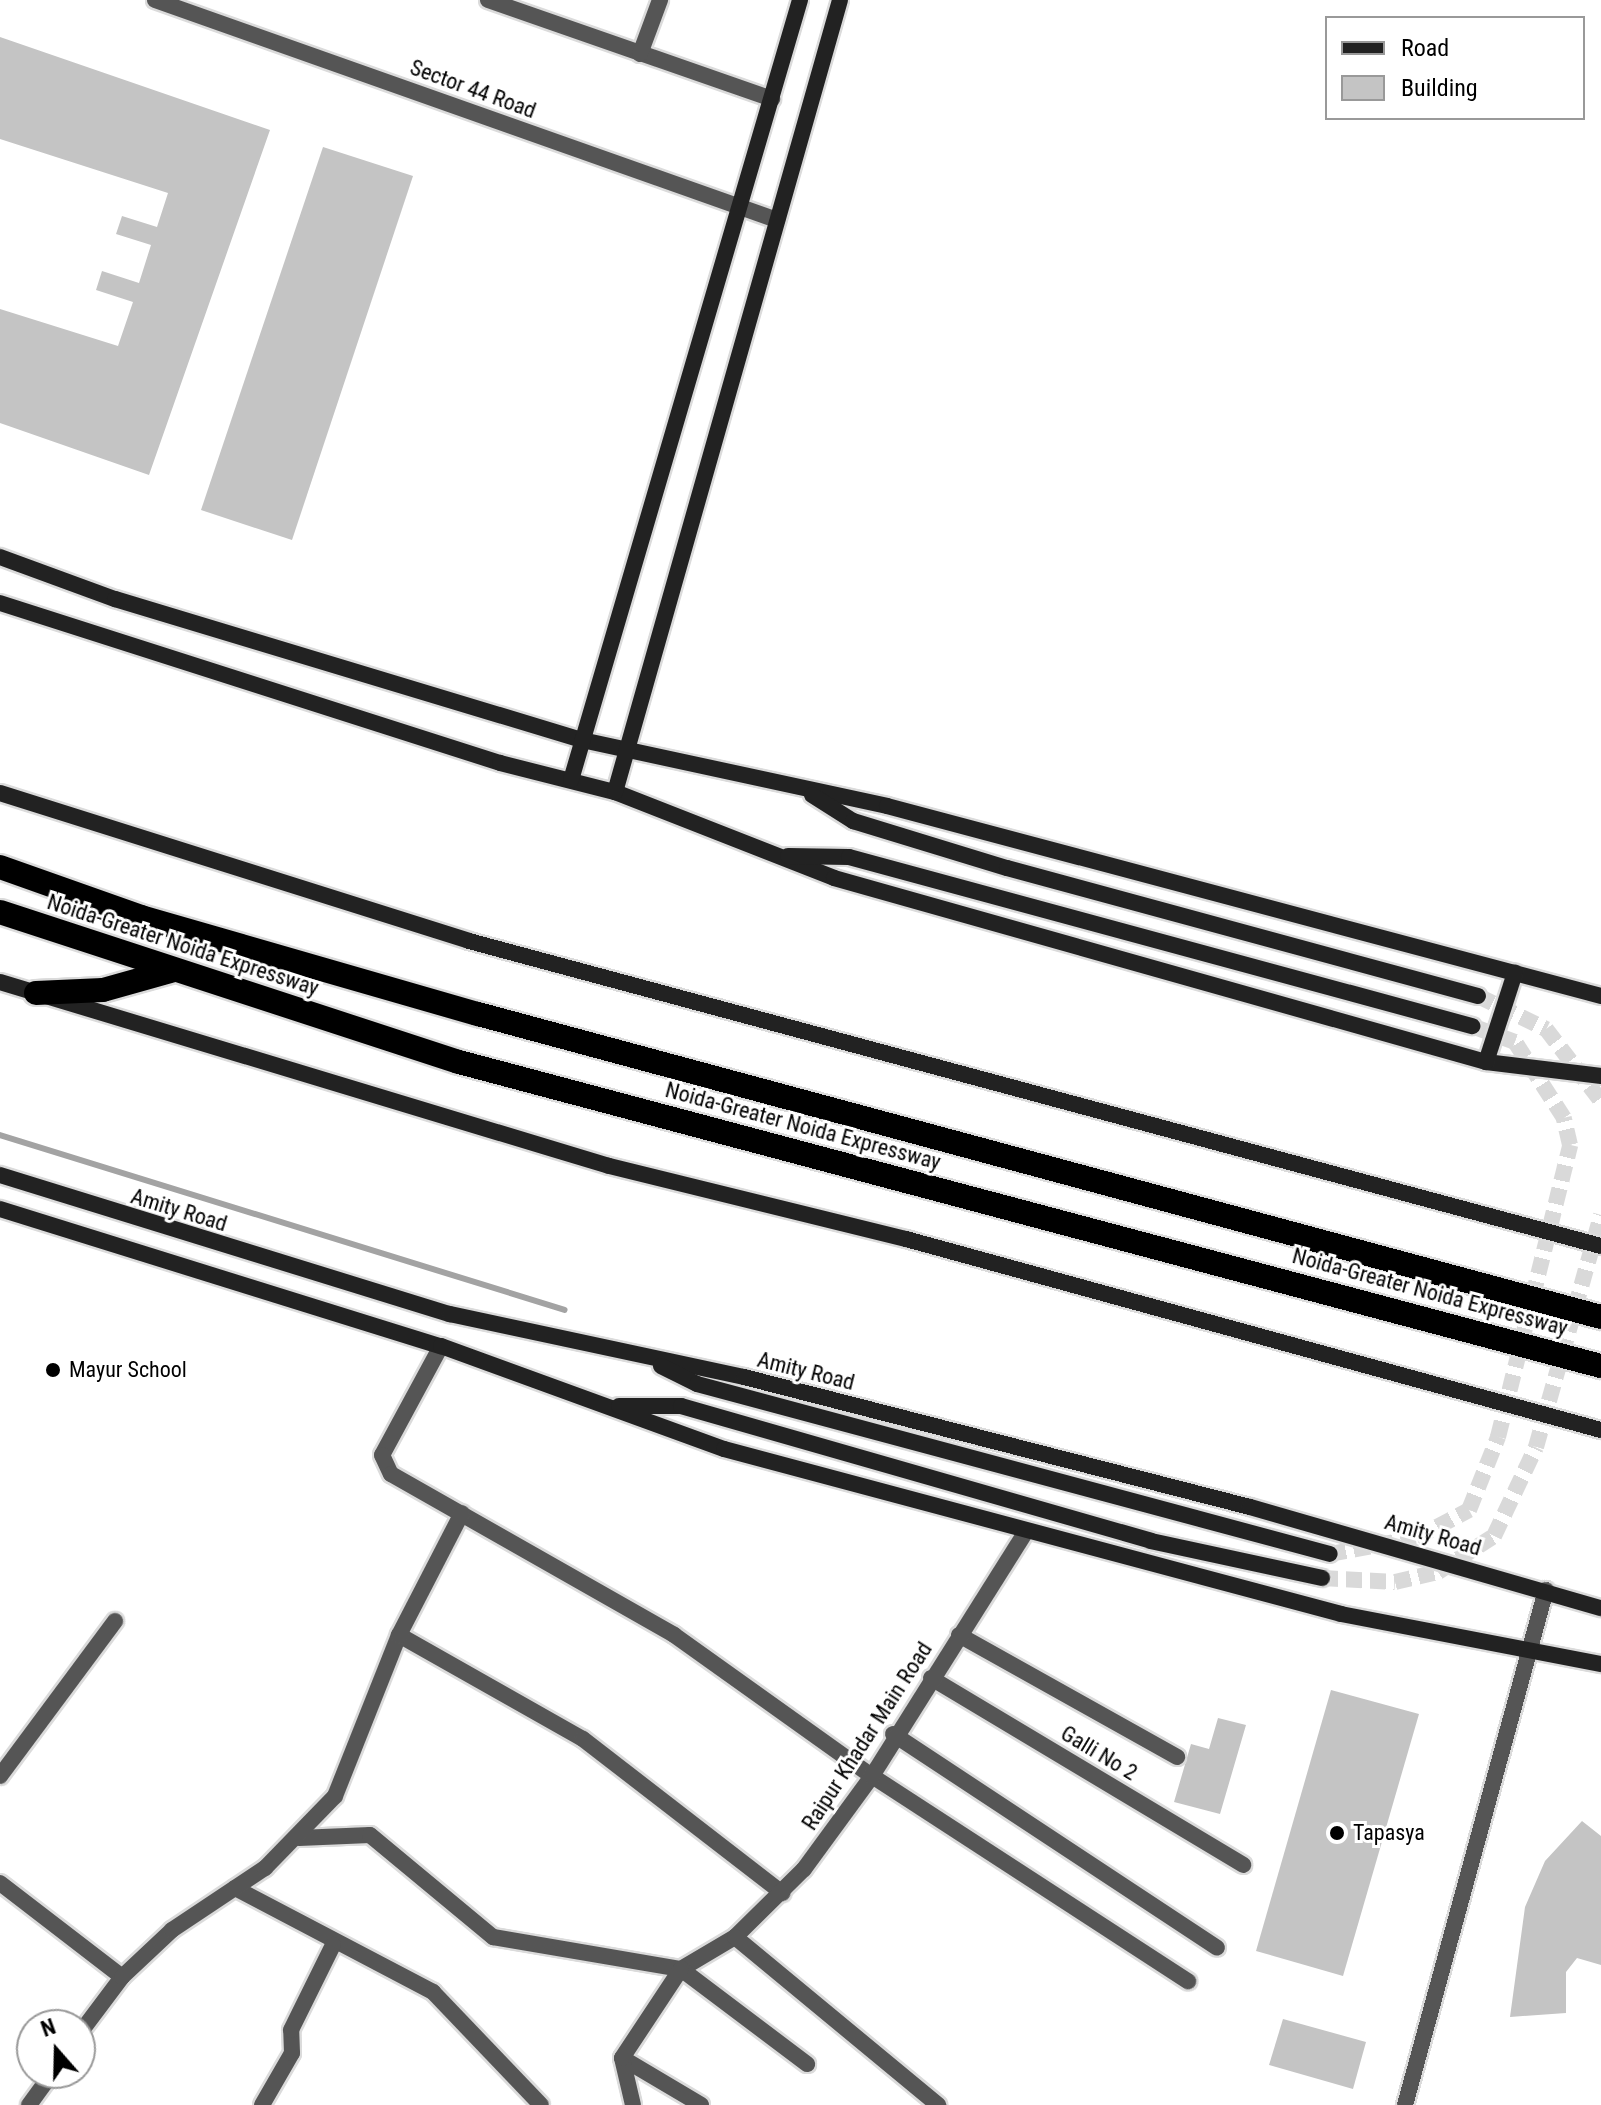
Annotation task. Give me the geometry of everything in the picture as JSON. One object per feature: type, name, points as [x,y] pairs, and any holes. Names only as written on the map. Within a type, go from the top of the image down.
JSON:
[{"type":"highway","name":"Noida-Greater Noida Expressway","points":[[0,867],[141,917],[478,1014],[1601,1317]]},
{"type":"highway","name":"Noida-Greater Noida Expressway","points":[[0,912],[459,1062],[1601,1366]]},
{"type":"highway","points":[[36,993],[103,990],[174,970]]},
{"type":"street","name":"Sector 44 Road","points":[[155,0],[777,220]]},
{"type":"street","points":[[488,0],[772,99]]},
{"type":"street","points":[[640,54],[660,0]]},
{"type":"street","points":[[571,780],[737,206],[800,0]]},
{"type":"street","points":[[615,792],[624,750],[840,0]]},
{"type":"street","points":[[0,557],[115,599],[582,740],[800,788],[1601,996]]},
{"type":"street","points":[[0,603],[615,792],[779,856],[1486,1062],[1601,1076]]},
{"type":"street","points":[[800,788],[853,821],[979,859],[1478,996]]},
{"type":"street","points":[[0,793],[483,945],[1601,1246]]},
{"type":"street","points":[[779,856],[849,857],[1472,1026]]},
{"type":"street","points":[[1486,1062],[1515,973]]},
{"type":"street","points":[[0,982],[594,1162],[921,1243],[1601,1430]]},
{"type":"street","name":"Amity Road","points":[[0,1175],[450,1314],[641,1356],[1250,1507],[1601,1608]]},
{"type":"street","points":[[0,1209],[441,1346],[724,1449],[1025,1533],[1341,1614],[1529,1645],[1601,1664]]},
{"type":"street","points":[[441,1346],[382,1455],[391,1474],[674,1635],[872,1776],[1188,1981]]},
{"type":"street","points":[[641,1356],[697,1384],[1330,1554]]},
{"type":"street","points":[[607,1406],[681,1406],[1151,1541],[1322,1578]]},
{"type":"street","points":[[96,2012],[122,1977],[172,1930],[235,1888],[299,1838],[335,1796],[399,1635],[462,1513]]},
{"type":"street","name":"Raipur Khadar Main Road","points":[[681,1969],[735,1937],[782,1893],[872,1776],[893,1734],[1025,1533]]},
{"type":"street","points":[[1405,2105],[1546,1590]]},
{"type":"street","points":[[0,1776],[115,1621]]},
{"type":"street","points":[[399,1635],[583,1739],[782,1893]]},
{"type":"street","points":[[959,1635],[1177,1757]]},
{"type":"street","name":"Galli No 2","points":[[931,1678],[1243,1865]]},
{"type":"street","points":[[893,1734],[1217,1948]]},
{"type":"street","points":[[299,1838],[370,1835],[493,1937],[681,1969],[807,2064]]},
{"type":"street","points":[[0,1883],[122,1977]]},
{"type":"street","points":[[235,1888],[333,1945],[433,1992],[541,2105]]},
{"type":"street","points":[[735,1937],[938,2105]]},
{"type":"street","points":[[262,2105],[292,2053],[291,2030],[333,1945]]},
{"type":"street","points":[[633,2105],[622,2058],[681,1969]]},
{"type":"street","points":[[622,2058],[701,2105]]},
{"type":"building","points":[[0,37],[270,130],[149,475],[0,423],[0,309],[118,346],[133,302],[96,290],[102,271],[139,283],[151,245],[116,234],[122,216],[157,227],[168,193],[0,139]]},
{"type":"building","points":[[323,147],[413,176],[292,540],[201,510]]},
{"type":"building","name":"Tapasya","points":[[1331,1690],[1419,1714],[1343,1976],[1256,1951]]},
{"type":"building","points":[[1218,1718],[1246,1725],[1220,1814],[1174,1802],[1191,1744],[1209,1749]]},
{"type":"building","points":[[1582,1821],[1601,1836],[1601,1965],[1577,1958],[1566,1972],[1566,2013],[1510,2017],[1525,1907],[1545,1861]]},
{"type":"building","points":[[1283,2019],[1366,2042],[1353,2089],[1269,2065]]},
{"type":"waterway","points":[[0,1135],[565,1310]]},
{"type":"tunnel","points":[[1478,996],[1546,1029],[1601,1101]]},
{"type":"tunnel","points":[[1330,1554],[1416,1538],[1469,1510],[1498,1437],[1570,1145],[1564,1118],[1515,1042],[1472,1026]]},
{"type":"tunnel","points":[[1322,1578],[1395,1582],[1438,1572],[1494,1536],[1536,1447],[1601,1215]]},
{"type":"place","name":"Mayur School","points":[[53,1370]]},
{"type":"place","name":"Tapasya","points":[[1337,1833]]}]
